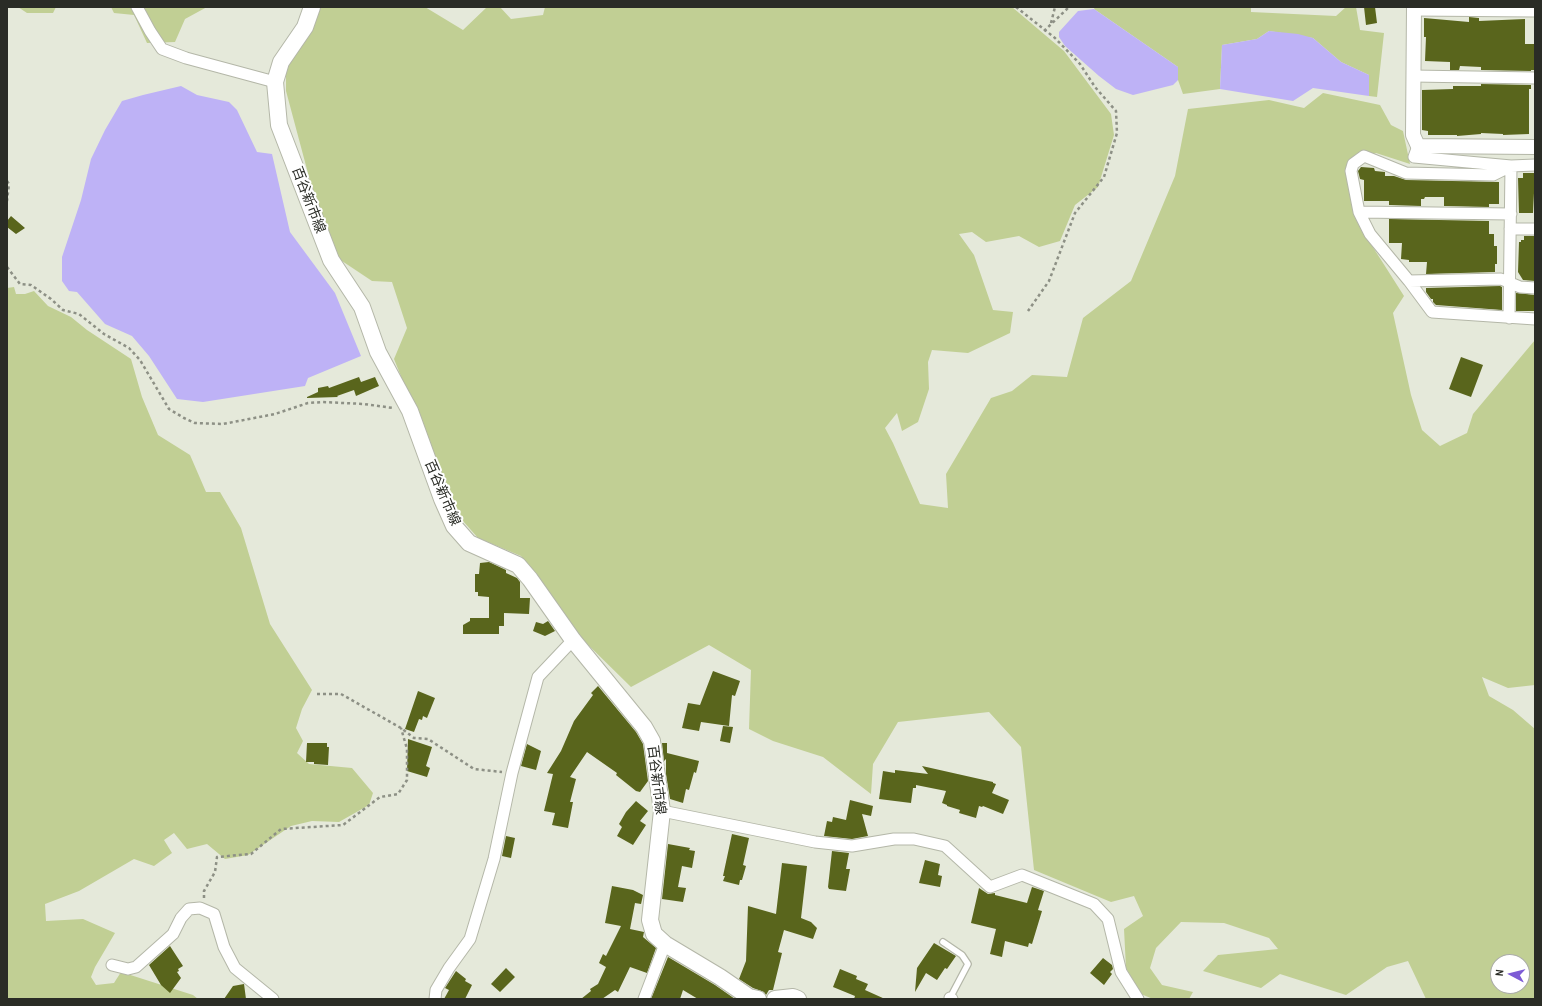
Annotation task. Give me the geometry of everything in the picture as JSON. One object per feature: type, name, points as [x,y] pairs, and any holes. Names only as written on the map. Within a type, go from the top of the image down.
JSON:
[{"type":"main road","name":"百谷新市線","points":[[312,7],[305,27],[281,62],[275,82],[279,125],[330,260],[362,307],[378,352],[410,411],[442,500],[454,526],[469,543],[518,565],[530,579],[574,640],[644,727],[652,741],[662,811],[650,920],[654,934],[665,944],[720,977],[749,997],[758,999]]},
{"type":"main road","points":[[774,999],[793,997],[798,999]]},
{"type":"street","points":[[137,7],[162,49],[186,58],[275,82]]},
{"type":"street","points":[[1535,11],[1414,9],[1413,76],[1413,135],[1418,146],[1414,157],[1511,166],[1535,165]]},
{"type":"street","points":[[1413,76],[1535,78]]},
{"type":"street","points":[[1418,146],[1535,148]]},
{"type":"street","points":[[1511,166],[1493,175],[1406,173],[1364,156],[1353,164],[1351,171],[1360,212],[1370,234],[1409,281],[1432,312],[1535,319]]},
{"type":"street","points":[[1509,318],[1511,166]]},
{"type":"street","points":[[1360,212],[1511,214]]},
{"type":"street","points":[[1510,229],[1535,229]]},
{"type":"street","points":[[1409,281],[1501,279],[1520,287],[1535,288]]},
{"type":"street","points":[[435,999],[436,990],[449,968],[470,940],[494,859],[512,773],[538,677],[574,640]]},
{"type":"street","points":[[662,811],[814,842],[852,846],[894,839],[914,838],[945,846],[990,887],[1022,875],[1094,904],[1108,919],[1121,972],[1138,999]]},
{"type":"street","points":[[112,966],[128,969],[136,967],[173,934],[180,918],[189,909],[203,909],[214,914],[224,947],[235,968],[273,999]]},
{"type":"street","points":[[644,999],[665,944]]},
{"type":"lane","points":[[943,942],[962,956],[968,964],[951,998]]},
{"type":"path","points":[[1016,7],[1054,38],[1080,64],[1094,87],[1116,111],[1117,133],[1104,176],[1075,213],[1049,281],[1028,310]]},
{"type":"path","points":[[1051,23],[1055,7]]},
{"type":"path","points":[[1044,30],[1069,7]]},
{"type":"path","points":[[7,181],[9,184],[7,201]]},
{"type":"path","points":[[7,267],[20,284],[31,285],[63,310],[79,314],[104,334],[129,348],[140,360],[169,409],[184,418],[195,422],[223,424],[275,414],[308,404],[323,402],[364,404],[410,411]]},
{"type":"path","points":[[317,694],[340,694],[401,728],[414,738],[428,739],[474,768],[512,773]]},
{"type":"path","points":[[203,909],[204,892],[215,872],[217,856],[251,854],[281,829],[343,825],[380,797],[398,794],[406,780],[407,749],[401,728]]},
{"type":"green space","points":[[18,7],[56,7],[53,13],[27,13]]},
{"type":"green space","points":[[111,7],[207,7],[185,19],[175,42],[147,43],[134,15],[114,13]]},
{"type":"green space","points":[[319,7],[425,7],[463,30],[487,7],[500,7],[511,19],[543,15],[545,7],[1012,7],[1064,51],[1111,114],[1114,135],[1098,187],[1075,205],[1060,241],[1039,247],[1019,236],[986,242],[972,232],[959,234],[974,255],[993,310],[1013,312],[1010,333],[968,353],[932,350],[928,362],[929,389],[918,422],[902,431],[897,413],[885,428],[920,504],[948,508],[946,474],[991,398],[1012,391],[1032,375],[1067,377],[1083,318],[1131,281],[1175,176],[1188,109],[1269,100],[1304,108],[1323,93],[1380,105],[1391,125],[1403,131],[1410,164],[1376,153],[1353,164],[1362,230],[1404,296],[1393,313],[1411,395],[1422,430],[1440,446],[1467,433],[1473,414],[1535,340],[1535,685],[1508,688],[1482,677],[1489,696],[1513,710],[1535,729],[1535,999],[1426,999],[1408,961],[1387,967],[1346,995],[1280,974],[1261,988],[1203,971],[1218,955],[1278,949],[1269,938],[1224,923],[1181,922],[1156,948],[1150,968],[1162,985],[1193,992],[1189,999],[1153,999],[1141,994],[1126,968],[1124,929],[1143,916],[1134,896],[1111,902],[1034,870],[1021,747],[989,712],[898,722],[873,764],[871,794],[823,757],[773,741],[749,729],[751,670],[709,645],[631,687],[573,630],[521,556],[478,538],[456,513],[394,359],[407,328],[392,282],[372,281],[333,255],[324,233],[286,91],[286,64]]},
{"type":"green space","points":[[1095,7],[1251,7],[1251,12],[1336,16],[1346,7],[1356,7],[1360,30],[1384,33],[1377,97],[1369,96],[1369,75],[1341,62],[1313,38],[1269,31],[1257,39],[1222,45],[1220,89],[1183,94],[1178,80],[1178,67],[1094,9]]},
{"type":"green space","points":[[14,287],[16,294],[25,294],[34,291],[48,306],[71,317],[87,330],[131,359],[142,397],[158,435],[190,455],[206,492],[220,492],[241,528],[270,624],[312,690],[302,709],[296,728],[303,741],[297,753],[309,764],[352,768],[373,793],[369,805],[339,822],[312,821],[291,826],[248,855],[225,859],[207,844],[187,849],[174,833],[164,840],[172,853],[154,866],[134,859],[79,891],[45,904],[46,921],[83,919],[115,933],[95,967],[91,977],[96,985],[114,983],[121,972],[193,995],[198,999],[7,999],[7,288]]},
{"type":"shaded area","points":[[1094,9],[1178,67],[1178,80],[1173,85],[1133,95],[1116,89],[1099,76],[1065,46],[1059,37],[1059,32],[1078,11]]},
{"type":"shaded area","points":[[1269,31],[1298,34],[1313,38],[1341,62],[1369,75],[1369,96],[1313,88],[1293,101],[1220,89],[1222,45],[1257,39]]},
{"type":"shaded area","points":[[181,86],[197,95],[229,102],[237,110],[257,152],[272,154],[290,232],[335,293],[361,356],[308,378],[305,386],[203,402],[177,399],[149,356],[132,336],[105,324],[77,292],[69,291],[62,281],[62,257],[81,200],[91,159],[105,130],[122,101]]},
{"type":"building","points":[[1364,7],[1375,7],[1377,23],[1366,25]]},
{"type":"building","points":[[1469,17],[1479,18],[1479,21],[1525,19],[1525,44],[1535,44],[1535,70],[1481,70],[1481,67],[1460,66],[1459,70],[1450,70],[1450,62],[1425,61],[1426,37],[1424,37],[1424,18],[1469,22]]},
{"type":"building","points":[[1481,84],[1531,85],[1531,89],[1529,89],[1529,134],[1503,135],[1481,133],[1457,136],[1428,135],[1428,131],[1422,130],[1422,90],[1453,89],[1453,86],[1481,86]]},
{"type":"building","points":[[1361,167],[1374,168],[1375,171],[1385,172],[1385,176],[1394,176],[1406,180],[1499,182],[1499,204],[1489,204],[1489,207],[1444,206],[1444,197],[1425,197],[1424,199],[1421,199],[1421,206],[1389,205],[1389,201],[1364,201],[1364,180],[1360,179],[1358,171]]},
{"type":"building","points":[[1523,173],[1535,173],[1533,213],[1519,213],[1518,178],[1523,178]]},
{"type":"building","points":[[11,216],[25,228],[16,234],[7,227],[7,221]]},
{"type":"building","points":[[1389,219],[1489,221],[1489,234],[1494,234],[1494,246],[1497,246],[1497,264],[1495,264],[1495,272],[1426,274],[1427,262],[1409,262],[1409,260],[1401,259],[1402,243],[1389,243]]},
{"type":"building","points":[[1524,236],[1535,236],[1535,281],[1523,280],[1518,272],[1519,242],[1524,240]]},
{"type":"building","points":[[1502,287],[1502,310],[1436,305],[1433,302],[1433,299],[1431,299],[1426,292],[1426,288]]},
{"type":"building","points":[[1516,293],[1535,295],[1534,311],[1516,311]]},
{"type":"building","points":[[1461,357],[1483,365],[1471,397],[1449,389]]},
{"type":"building","points":[[359,377],[361,382],[375,377],[379,386],[356,396],[354,390],[337,396],[338,397],[307,398],[318,392],[318,388],[328,386],[329,388]]},
{"type":"building","points":[[489,562],[506,570],[506,573],[517,578],[520,582],[520,598],[530,598],[529,614],[504,613],[504,626],[499,626],[499,634],[463,634],[463,625],[470,621],[470,618],[489,618],[489,597],[478,596],[478,592],[475,592],[475,574],[479,574],[480,563]]},
{"type":"building","points":[[548,621],[555,631],[545,636],[533,631],[536,622],[543,624]]},
{"type":"building","points":[[713,671],[740,681],[735,696],[732,695],[729,726],[701,722],[699,731],[682,728],[688,703],[700,705]]},
{"type":"building","points":[[598,686],[636,732],[643,744],[648,781],[640,792],[636,791],[616,775],[617,773],[587,752],[570,777],[576,779],[570,802],[573,802],[568,828],[552,825],[555,813],[544,811],[553,774],[547,773],[561,751],[574,721],[593,695],[591,693]]},
{"type":"building","points":[[418,691],[435,698],[427,718],[423,716],[422,720],[419,719],[414,732],[405,729]]},
{"type":"building","points":[[723,726],[733,727],[730,743],[720,741]]},
{"type":"building","points":[[408,739],[432,747],[426,766],[430,768],[427,777],[407,771]]},
{"type":"building","points":[[307,743],[327,743],[327,747],[329,747],[328,765],[306,762]]},
{"type":"building","points":[[662,743],[667,743],[667,753],[699,761],[689,790],[686,789],[683,803],[670,799],[666,774],[666,759],[664,761]]},
{"type":"building","points":[[527,744],[541,751],[536,770],[521,766]]},
{"type":"building","points":[[922,766],[993,782],[996,784],[992,793],[1009,800],[1003,814],[983,806],[979,806],[976,818],[959,813],[960,810],[942,803],[946,791],[916,785],[916,788],[913,788],[911,803],[879,799],[883,771],[895,773],[895,770],[928,774]]},
{"type":"building","points":[[850,800],[873,806],[871,816],[862,814],[868,836],[852,839],[824,836],[827,821],[832,822],[833,817],[846,820]]},
{"type":"building","points":[[636,801],[648,811],[640,821],[646,825],[633,845],[617,836],[622,827],[619,824],[626,812]]},
{"type":"building","points":[[732,834],[749,838],[743,865],[746,866],[739,885],[723,881]]},
{"type":"building","points":[[506,836],[515,838],[511,858],[502,856]]},
{"type":"building","points":[[668,844],[690,848],[689,850],[695,851],[692,868],[682,866],[678,887],[686,888],[683,902],[662,899]]},
{"type":"building","points":[[832,851],[849,853],[846,869],[850,869],[846,891],[829,889],[828,887]]},
{"type":"building","points":[[925,860],[940,864],[938,875],[942,876],[940,887],[919,883]]},
{"type":"building","points":[[782,863],[807,866],[801,918],[811,922],[817,928],[813,939],[784,930],[778,952],[782,953],[773,990],[769,990],[766,995],[764,992],[753,988],[739,979],[746,961],[748,906],[776,914]]},
{"type":"building","points":[[612,886],[633,890],[643,895],[641,904],[635,903],[630,929],[644,932],[643,937],[656,948],[647,973],[630,967],[618,992],[615,990],[602,999],[581,999],[591,991],[590,989],[598,984],[606,967],[599,963],[603,954],[606,956],[621,926],[605,923]]},
{"type":"building","points":[[1032,887],[1044,891],[1038,910],[1042,911],[1032,944],[1029,943],[1028,947],[1005,941],[1002,957],[990,954],[996,929],[971,923],[979,888],[988,894],[995,893],[995,895],[1027,903]]},
{"type":"building","points":[[934,943],[956,956],[937,980],[926,973],[915,992],[917,968]]},
{"type":"building","points":[[170,946],[183,966],[178,969],[179,971],[177,972],[181,978],[170,993],[161,985],[149,965]]},
{"type":"building","points":[[668,957],[715,985],[735,999],[698,999],[683,990],[680,999],[651,999]]},
{"type":"building","points":[[1103,958],[1112,965],[1113,969],[1110,972],[1112,974],[1104,985],[1090,973]]},
{"type":"building","points":[[506,968],[515,977],[500,992],[491,984]]},
{"type":"building","points":[[840,969],[857,976],[856,979],[868,984],[865,990],[885,999],[854,999],[855,996],[833,987]]},
{"type":"building","points":[[456,971],[466,979],[465,981],[472,985],[465,999],[444,999],[449,990],[445,988]]},
{"type":"building","points":[[244,984],[246,999],[224,999],[233,986]]}]
